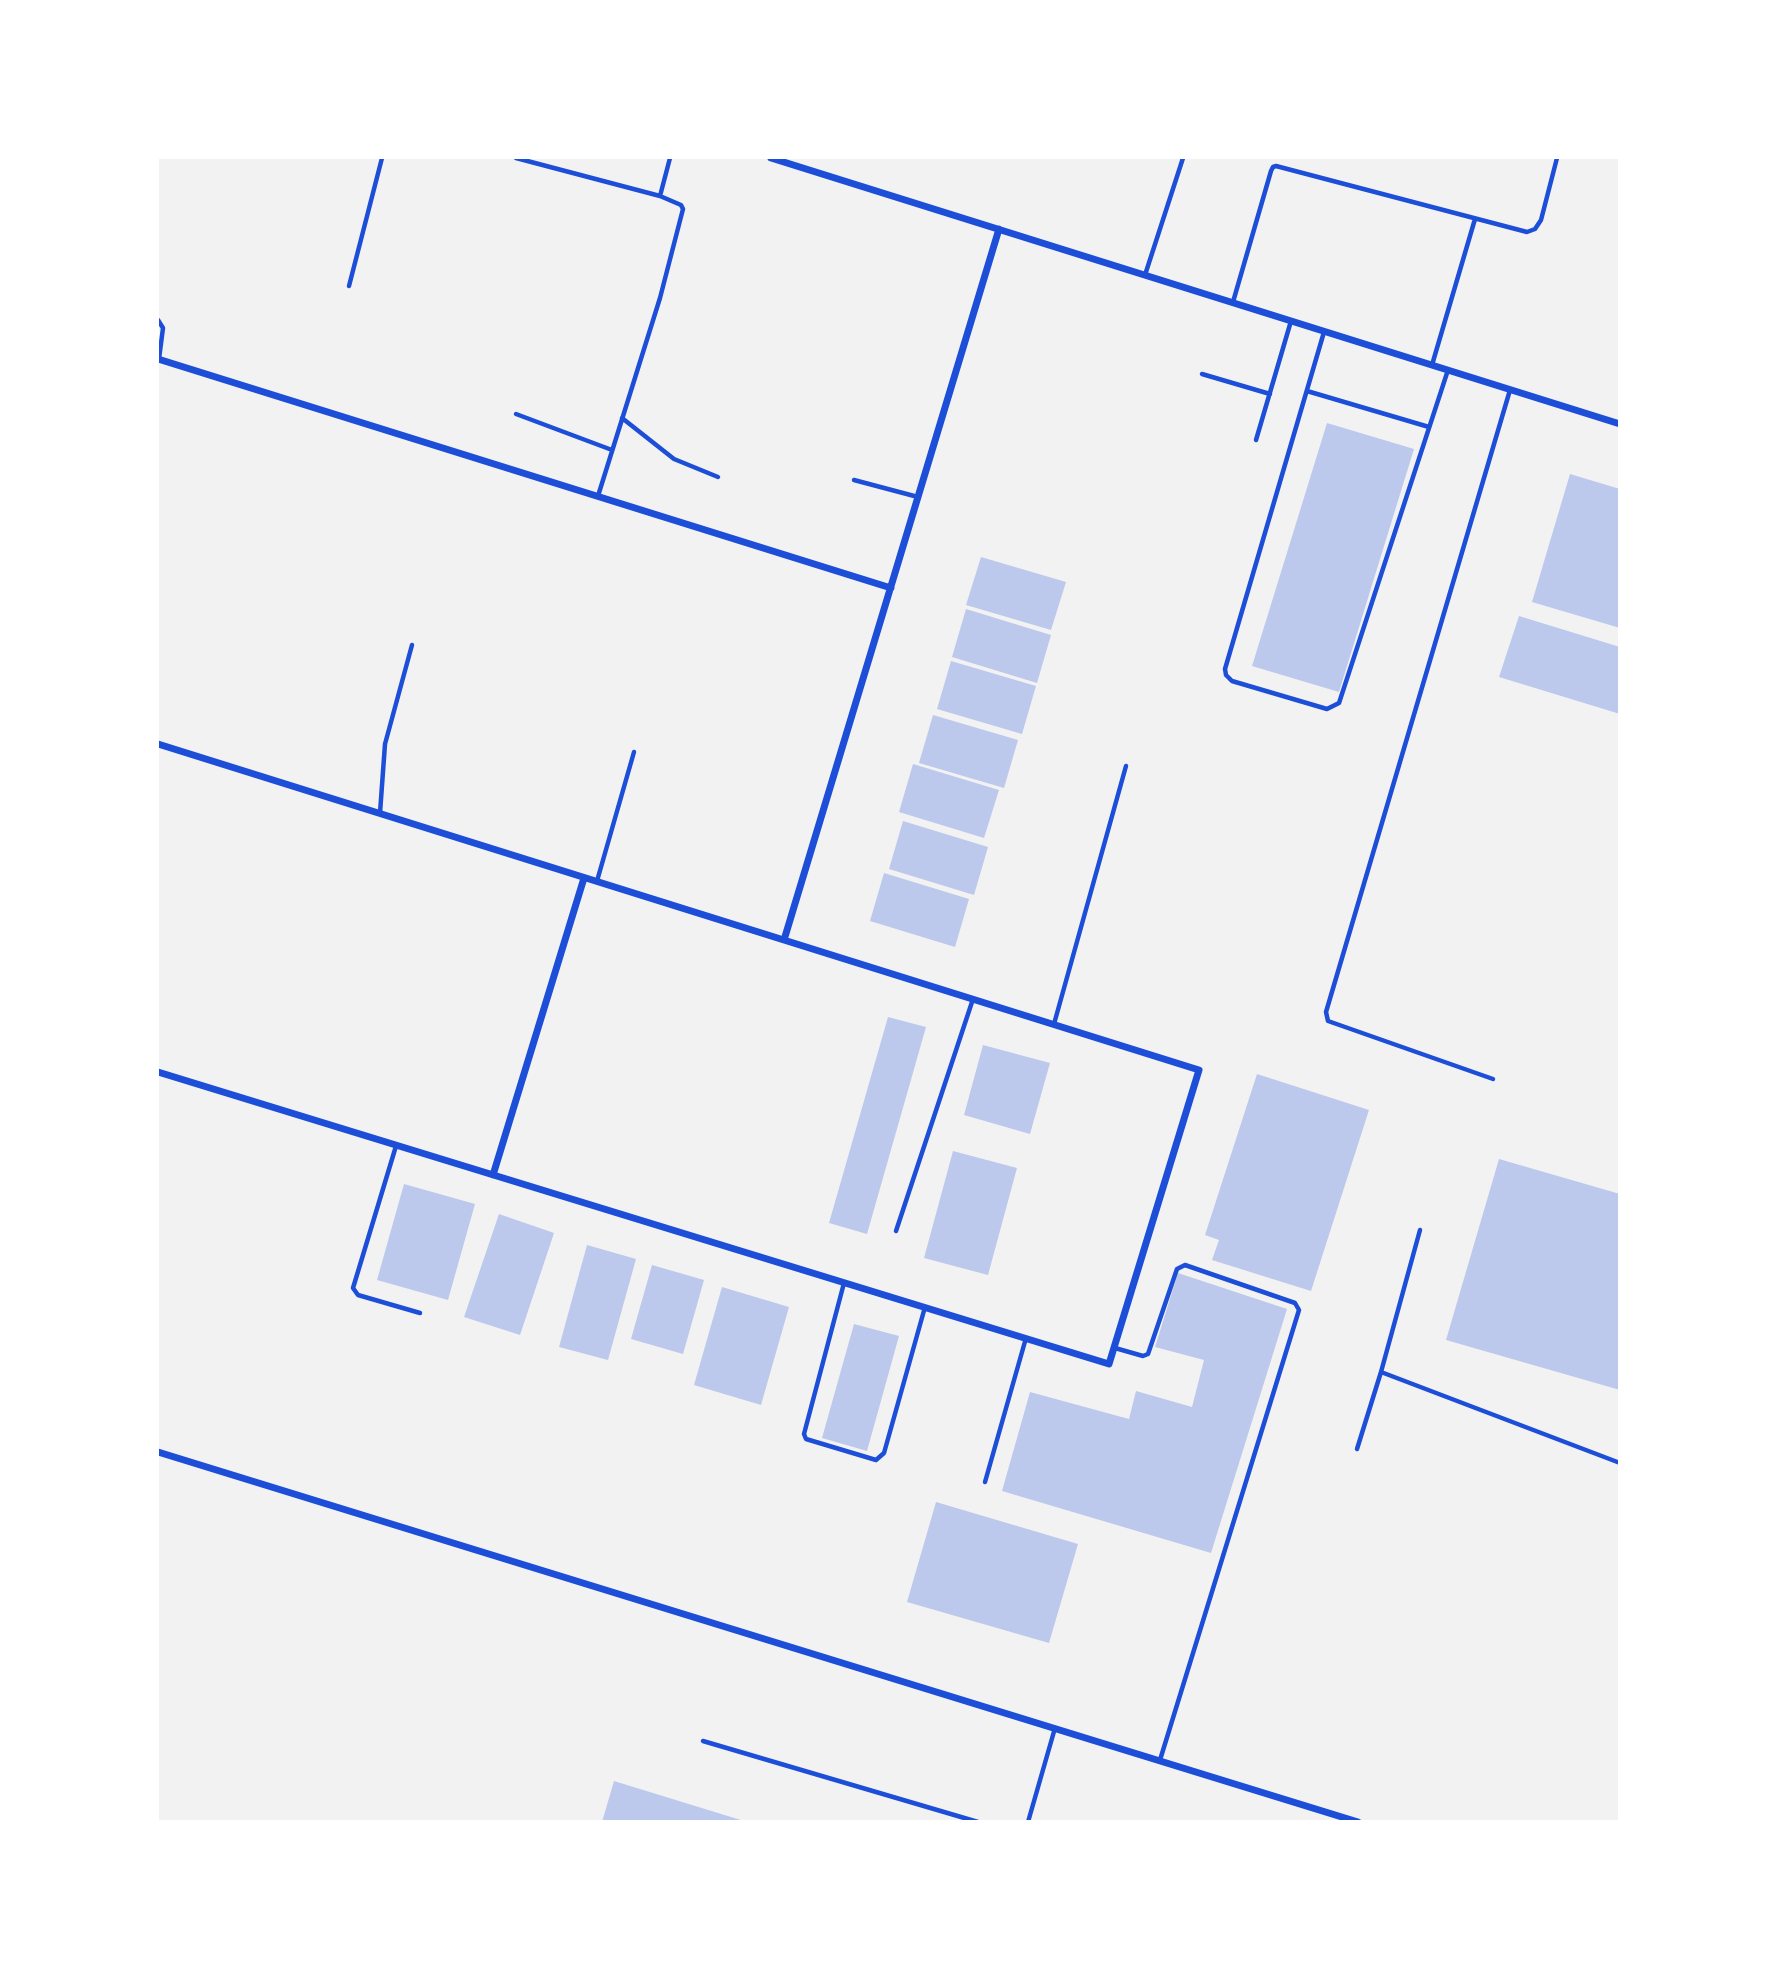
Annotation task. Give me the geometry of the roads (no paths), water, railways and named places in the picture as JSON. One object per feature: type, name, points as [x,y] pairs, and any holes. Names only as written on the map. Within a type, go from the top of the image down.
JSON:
[{"type":"street","points":[[771,158],[1619,424]]},
{"type":"street","points":[[784,940],[999,229]]},
{"type":"street","points":[[158,359],[891,588]]},
{"type":"street","points":[[158,744],[1199,1070],[1109,1364],[158,1072]]},
{"type":"street","points":[[493,1175],[584,877]]},
{"type":"street","points":[[158,1452],[1358,1822]]},
{"type":"lane","points":[[349,286],[382,158]]},
{"type":"lane","points":[[516,158],[660,196],[681,205],[683,209],[660,298],[598,496]]},
{"type":"lane","points":[[660,196],[670,158]]},
{"type":"lane","points":[[1145,275],[1183,158]]},
{"type":"lane","points":[[1233,303],[1273,167],[1527,232],[1535,229],[1541,220],[1557,158]]},
{"type":"lane","points":[[1432,365],[1475,219]]},
{"type":"lane","points":[[158,320],[163,328],[158,359]]},
{"type":"lane","points":[[1256,440],[1291,321]]},
{"type":"lane","points":[[1325,331],[1225,669],[1226,675],[1232,681],[1327,709],[1339,704],[1448,370]]},
{"type":"lane","points":[[1202,374],[1269,394]]},
{"type":"lane","points":[[1493,1079],[1328,1021],[1326,1012],[1510,390]]},
{"type":"lane","points":[[1307,391],[1429,427]]},
{"type":"lane","points":[[516,414],[612,450]]},
{"type":"lane","points":[[622,418],[674,459],[718,477]]},
{"type":"lane","points":[[854,480],[918,497]]},
{"type":"lane","points":[[379,814],[385,744],[412,645]]},
{"type":"lane","points":[[597,881],[634,751]]},
{"type":"lane","points":[[1053,1024],[1126,766]]},
{"type":"lane","points":[[896,1231],[973,999]]},
{"type":"lane","points":[[396,1145],[353,1288],[358,1295],[420,1313]]},
{"type":"lane","points":[[1357,1449],[1420,1230]]},
{"type":"lane","points":[[1114,1348],[1143,1356],[1148,1354],[1177,1269],[1185,1265],[1295,1303],[1299,1310],[1160,1761]]},
{"type":"lane","points":[[844,1282],[804,1429],[806,1439],[876,1460],[881,1457],[925,1307]]},
{"type":"lane","points":[[985,1482],[1026,1338]]},
{"type":"lane","points":[[1381,1372],[1619,1463]]},
{"type":"lane","points":[[1028,1822],[1055,1728]]},
{"type":"lane","points":[[703,1741],[978,1822]]}]
